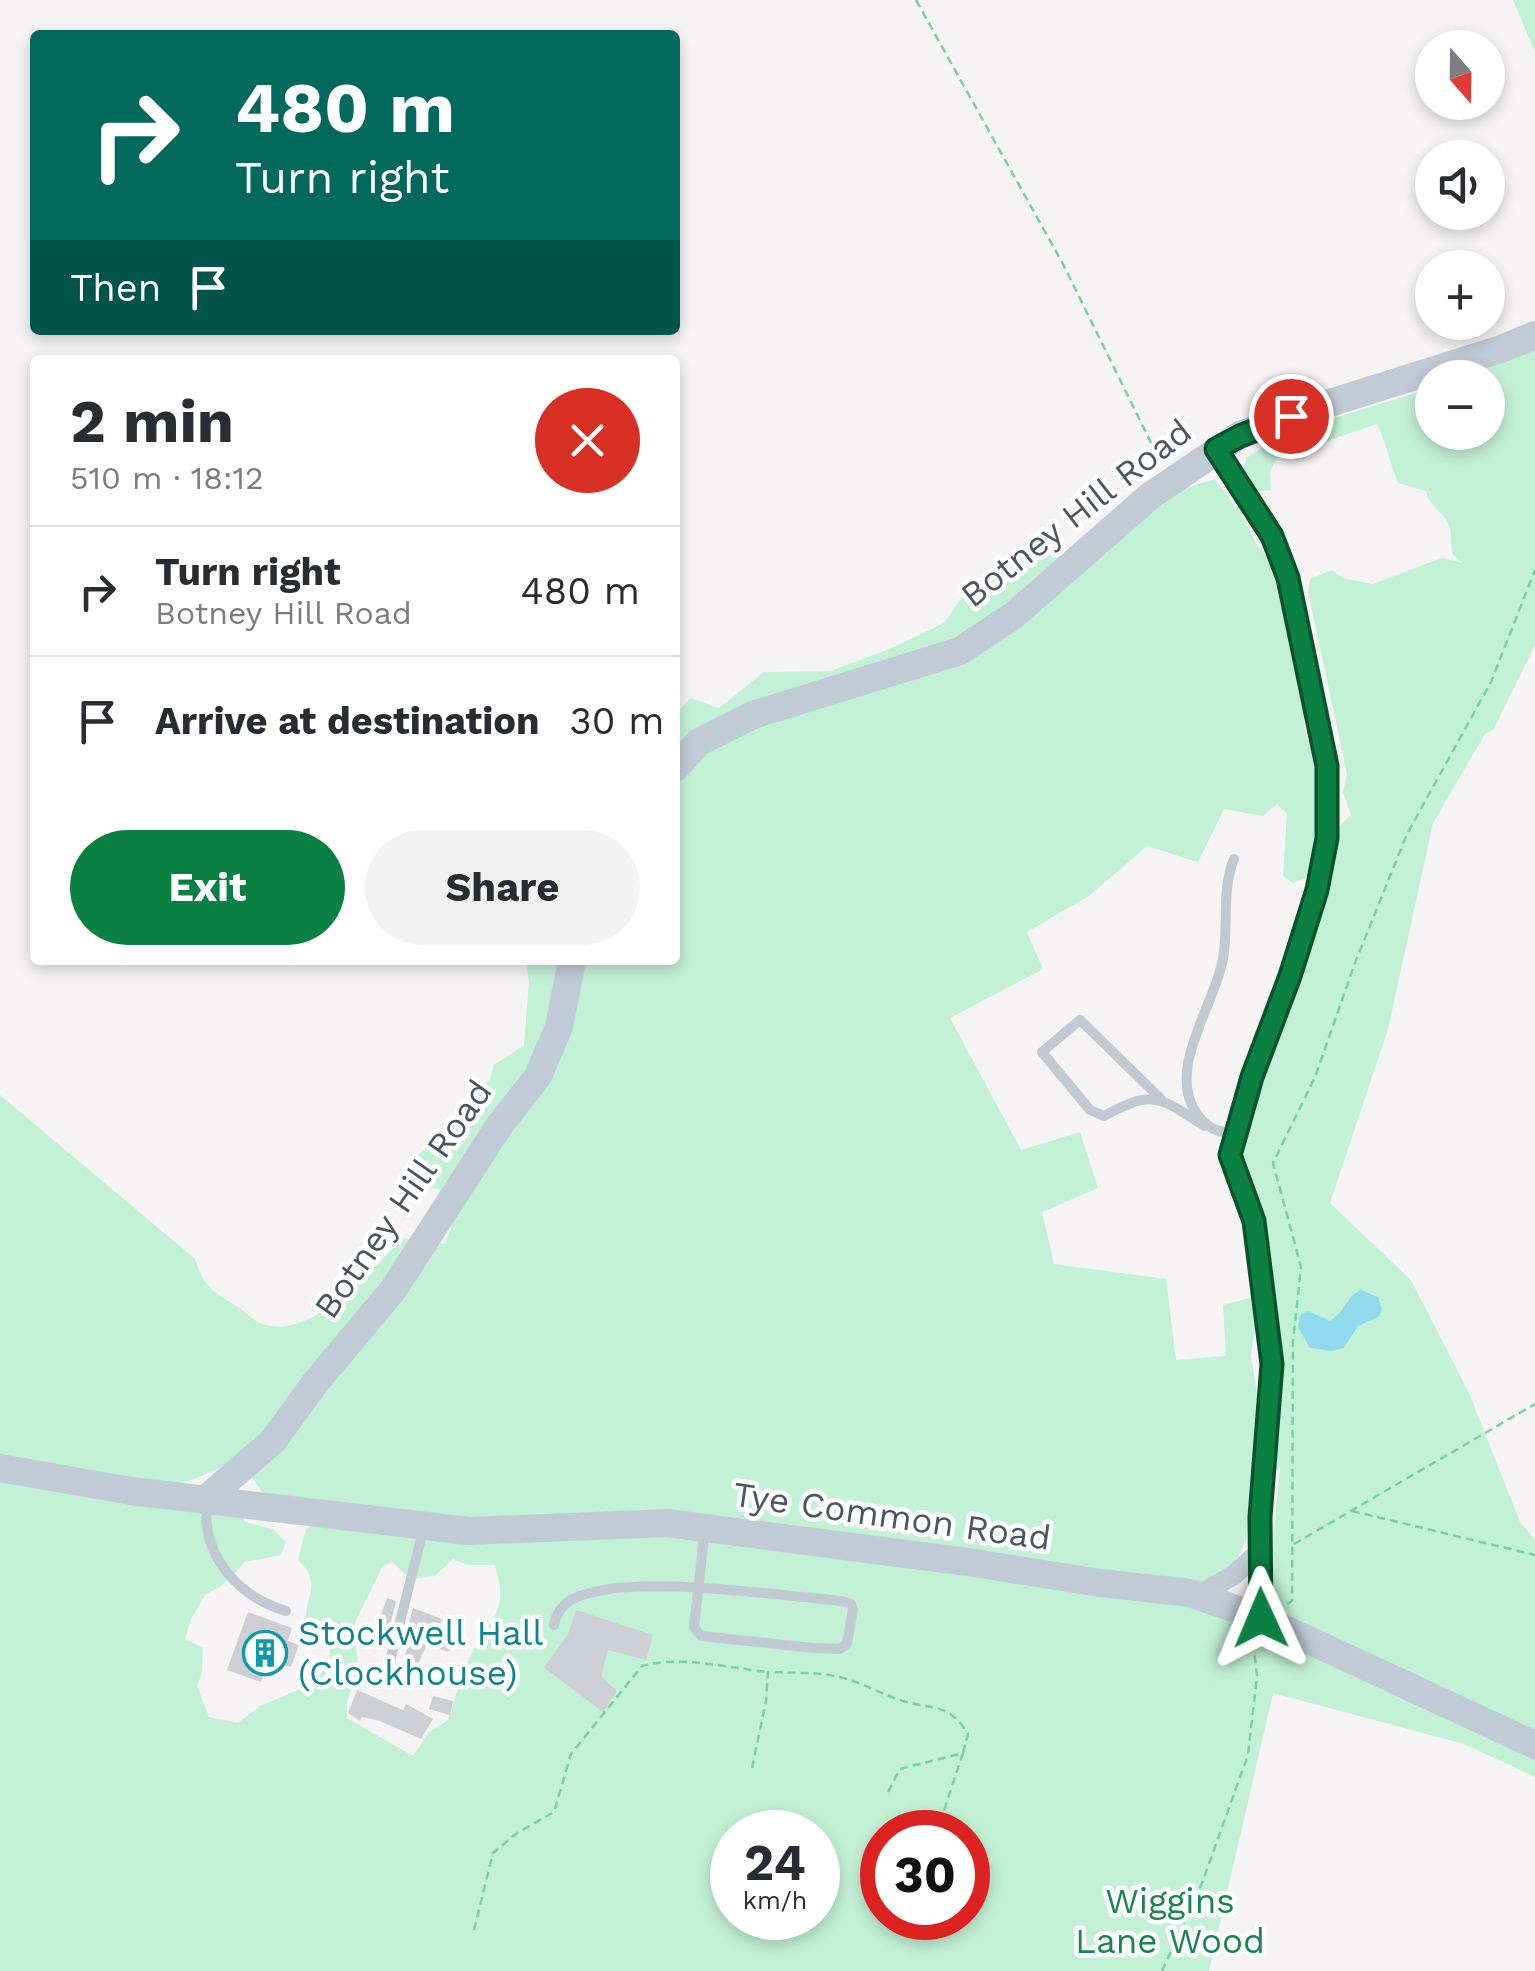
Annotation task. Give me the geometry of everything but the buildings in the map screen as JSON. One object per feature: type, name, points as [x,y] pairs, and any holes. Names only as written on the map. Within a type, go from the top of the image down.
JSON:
[{"type":"street","name":"Botney Hill Road","points":[[680,763],[700,742],[753,716],[960,651],[1014,615],[1170,482],[1240,436],[1535,335]]},
{"type":"street","points":[[1216,449],[1272,536],[1288,578],[1327,766],[1327,838],[1317,890],[1252,1077],[1230,1155],[1254,1221],[1272,1364],[1259,1552],[1261,1618]]},
{"type":"street","name":"Botney Hill Road","points":[[207,1498],[273,1441],[315,1382],[392,1290],[498,1126],[538,1076],[559,1027],[571,965]]},
{"type":"street","name":"Tye Common Road","points":[[0,1468],[132,1491],[469,1531],[667,1522],[1100,1583],[1163,1588],[1261,1618],[1535,1745]]},
{"type":"street","points":[[1196,1596],[1234,1575],[1259,1552]]},
{"type":"lane","points":[[1206,1126],[1192,1106],[1187,1083],[1191,1052],[1223,962],[1226,879],[1234,858]]},
{"type":"lane","points":[[1161,1099],[1134,1101],[1104,1116],[1090,1110],[1042,1052],[1080,1020],[1161,1099],[1221,1133],[1238,1133]]},
{"type":"lane","points":[[207,1498],[209,1541],[232,1581],[259,1604],[286,1611]]},
{"type":"lane","points":[[385,1681],[424,1526]]},
{"type":"lane","points":[[554,1625],[567,1602],[595,1592],[637,1586],[698,1590],[848,1603],[853,1609],[847,1644],[840,1649],[814,1648],[701,1636],[694,1628],[698,1590],[705,1527]]},
{"type":"path","points":[[916,0],[1062,264],[1170,482]]},
{"type":"path","points":[[1162,1971],[1202,1883],[1248,1755],[1257,1676],[1252,1642],[1261,1618],[1292,1601],[1293,1342],[1301,1266],[1273,1163],[1316,1077],[1355,963],[1407,834],[1491,682],[1535,570]]},
{"type":"path","points":[[1292,1545],[1535,1404]]},
{"type":"path","points":[[1350,1511],[1535,1555]]},
{"type":"path","points":[[474,1930],[493,1853],[517,1833],[554,1812],[571,1754],[642,1666],[653,1663],[817,1673],[849,1680],[905,1702],[935,1706],[958,1717],[968,1734],[944,1810]]},
{"type":"path","points":[[752,1768],[768,1672]]},
{"type":"path","points":[[888,1792],[900,1770],[962,1752]]},
{"type":"green space","points":[[1513,0],[1535,0],[1535,52]]},
{"type":"green space","points":[[1535,345],[1535,645],[1494,729],[1485,734],[1433,823],[1388,1029],[1330,1203],[1411,1280],[1469,1393],[1520,1522],[1535,1540],[1535,1737],[1295,1623],[1274,1595],[1273,1543],[1280,1467],[1263,1484],[1272,1364],[1239,1181],[1238,1133],[1327,838],[1351,815],[1343,792],[1347,774],[1308,591],[1310,579],[1332,570],[1343,578],[1373,584],[1442,558],[1463,563],[1453,555],[1450,528],[1426,491],[1398,483],[1377,424],[1312,446],[1297,461],[1289,453],[1276,459],[1270,472],[1271,490],[1254,492],[1243,472],[1246,458],[1286,433],[1415,393],[1415,450],[1505,450],[1505,360],[1500,360]]},
{"type":"green space","name":"Wiggins Lane Wood","points":[[1215,479],[1242,515],[1258,547],[1271,560],[1303,663],[1304,725],[1315,768],[1317,836],[1306,878],[1293,883],[1283,876],[1287,814],[1277,804],[1263,816],[1224,809],[1198,862],[1147,846],[1089,896],[1027,932],[1043,969],[950,1018],[1021,1150],[1080,1132],[1098,1188],[1042,1212],[1054,1264],[1166,1279],[1176,1360],[1226,1356],[1223,1305],[1253,1297],[1256,1315],[1251,1356],[1257,1394],[1257,1459],[1247,1537],[1233,1568],[1191,1593],[1217,1602],[1216,1610],[1372,1669],[1535,1745],[1535,1777],[1464,1744],[1273,1693],[1209,1971],[0,1971],[0,1468],[131,1491],[235,1502],[245,1522],[273,1529],[286,1542],[281,1555],[245,1562],[221,1586],[205,1595],[185,1639],[203,1648],[197,1686],[209,1717],[238,1723],[260,1706],[310,1685],[331,1663],[329,1639],[306,1624],[311,1584],[298,1560],[306,1529],[329,1515],[469,1531],[667,1523],[1079,1579],[978,1555],[902,1548],[688,1514],[463,1523],[415,1516],[389,1519],[267,1499],[240,1460],[171,1488],[0,1461],[0,1095],[195,1259],[212,1289],[255,1320],[279,1327],[319,1314],[403,1239],[445,1244],[458,1209],[438,1189],[407,1185],[404,1167],[476,1105],[468,1086],[489,1082],[494,1065],[524,1045],[527,965],[680,965],[680,709],[690,698],[719,708],[764,672],[831,671],[894,647],[944,623],[971,585],[1027,548],[1059,551],[1071,559],[1177,491]],"holes":[[[453,1559],[466,1565],[495,1565],[499,1607],[469,1659],[448,1720],[429,1732],[413,1756],[347,1718],[347,1702],[358,1667],[354,1625],[382,1567],[392,1562],[411,1579],[435,1576]]]},
{"type":"water","points":[[1360,1290],[1378,1297],[1382,1310],[1378,1317],[1358,1326],[1344,1348],[1310,1348],[1298,1327],[1300,1315],[1308,1311],[1330,1321]]},
{"type":"place","name":"Stockwell Hall (Clockhouse)","points":[[265,1653]]},
{"type":"route","points":[[1261,1618],[1260,1517],[1272,1364],[1254,1221],[1230,1155],[1252,1077],[1317,890],[1327,838],[1327,766],[1288,578],[1272,536],[1216,449],[1291,416]]}]
